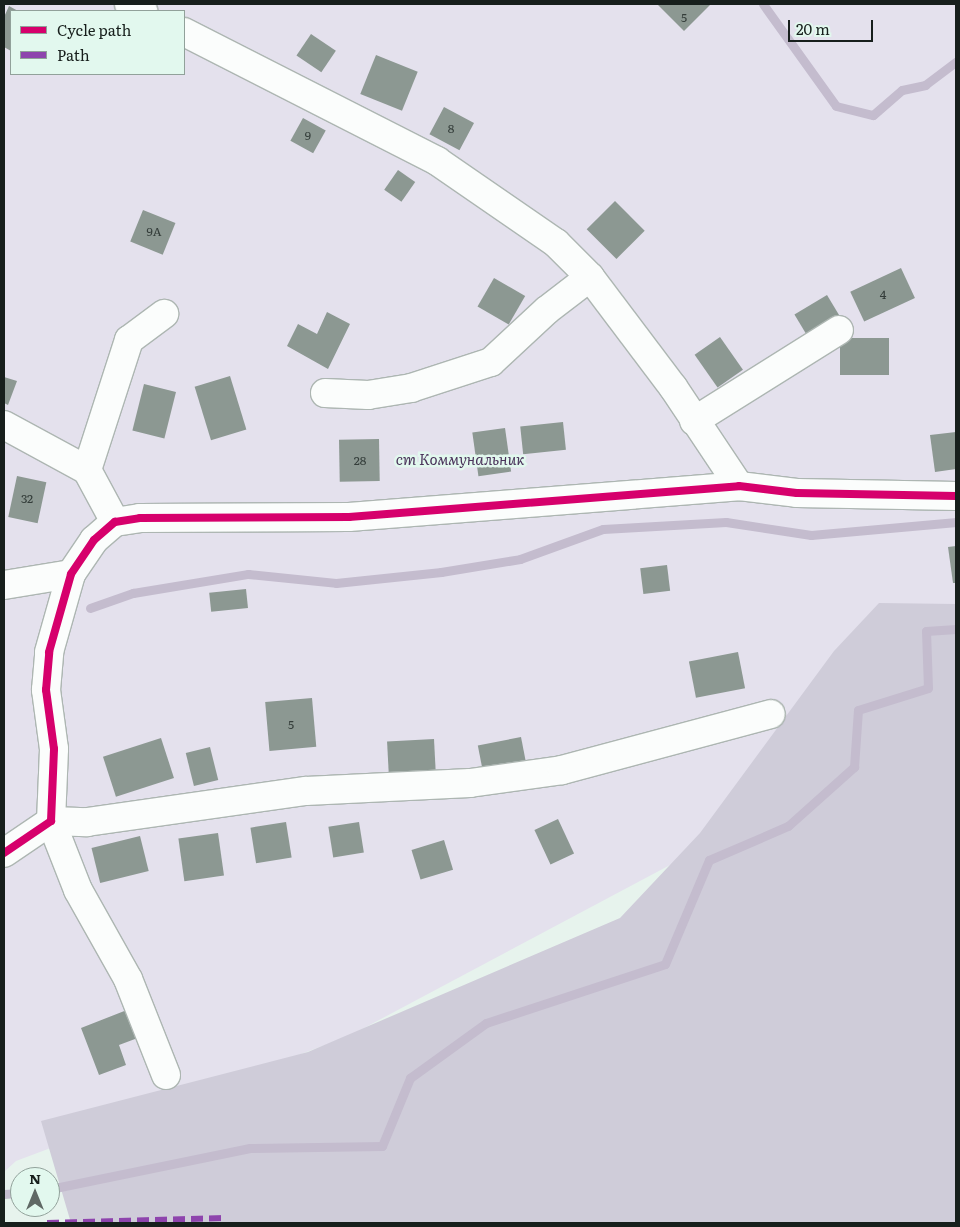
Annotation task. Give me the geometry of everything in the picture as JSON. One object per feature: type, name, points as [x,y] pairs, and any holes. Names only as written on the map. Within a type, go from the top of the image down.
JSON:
[{"type":"street","points":[[129,4],[141,10]]},
{"type":"street","points":[[185,33],[437,161],[556,243],[590,277],[673,387],[739,486]]},
{"type":"street","points":[[325,393],[368,396],[411,388],[492,362],[547,310],[590,277]]},
{"type":"street","points":[[87,470],[129,340],[164,314]]},
{"type":"street","points":[[694,421],[839,330]]},
{"type":"street","points":[[4,425],[87,470],[115,522]]},
{"type":"street","points":[[166,1076],[128,979],[78,890],[52,820],[54,749],[46,690],[49,652],[72,574],[94,540],[115,522],[140,518],[349,517],[739,486],[797,493],[956,496]]},
{"type":"street","points":[[4,585],[72,574]]},
{"type":"street","points":[[4,853],[52,820],[87,822],[306,792],[470,783],[562,770],[771,714]]},
{"type":"green space","name":"ст Коммунальник","points":[[4,4],[956,4],[956,635],[809,791],[349,1036],[16,1161],[4,1172]]},
{"type":"shaded area","points":[[879,603],[956,604],[956,1223],[71,1223],[60,1186],[60,1167],[55,1167],[41,1121],[308,1052],[620,918],[700,833],[834,651]]},
{"type":"building","points":[[657,4],[711,4],[684,31]]},
{"type":"building","points":[[9,6],[16,10],[10,10],[10,50],[4,47],[4,17]]},
{"type":"building","points":[[311,34],[336,51],[321,72],[296,56]]},
{"type":"building","points":[[376,55],[418,72],[402,111],[360,94]]},
{"type":"building","points":[[444,107],[474,123],[459,150],[429,134]]},
{"type":"building","points":[[303,118],[326,131],[313,153],[290,141]]},
{"type":"building","points":[[398,170],[415,182],[401,202],[384,190]]},
{"type":"building","points":[[615,201],[645,231],[616,259],[587,229]]},
{"type":"building","points":[[143,210],[175,223],[163,255],[130,242]]},
{"type":"building","points":[[901,268],[915,298],[864,322],[850,292]]},
{"type":"building","points":[[494,278],[525,296],[509,325],[478,307]]},
{"type":"building","points":[[827,295],[840,317],[808,337],[794,315]]},
{"type":"building","points":[[327,312],[350,324],[328,369],[287,346],[298,324],[317,334]]},
{"type":"building","points":[[720,337],[743,370],[718,388],[695,355]]},
{"type":"building","points":[[840,338],[889,338],[889,375],[840,375]]},
{"type":"building","points":[[230,376],[246,430],[211,440],[195,387]]},
{"type":"building","points":[[4,377],[17,381],[8,405],[4,403]]},
{"type":"building","points":[[144,384],[176,392],[164,439],[132,431]]},
{"type":"building","points":[[563,422],[566,450],[523,454],[520,426]]},
{"type":"building","points":[[505,428],[511,472],[478,476],[472,433]]},
{"type":"building","points":[[956,432],[956,469],[935,472],[930,435]]},
{"type":"building","points":[[379,439],[380,481],[340,482],[339,440]]},
{"type":"building","points":[[17,476],[46,482],[38,523],[8,517]]},
{"type":"building","points":[[956,546],[956,583],[953,583],[948,547]]},
{"type":"building","points":[[667,565],[670,591],[643,594],[640,568]]},
{"type":"building","points":[[246,589],[248,608],[211,612],[209,593]]},
{"type":"building","points":[[738,652],[745,688],[696,698],[689,662]]},
{"type":"building","points":[[312,698],[316,747],[269,751],[265,702]]},
{"type":"building","points":[[521,737],[526,762],[483,770],[478,745]]},
{"type":"building","points":[[161,738],[174,778],[116,797],[103,757]]},
{"type":"building","points":[[434,739],[436,773],[389,775],[387,741]]},
{"type":"building","points":[[210,747],[218,780],[194,786],[186,753]]},
{"type":"building","points":[[558,819],[574,853],[550,864],[534,830]]},
{"type":"building","points":[[286,822],[292,858],[256,863],[250,828]]},
{"type":"building","points":[[359,822],[364,853],[333,857],[328,827]]},
{"type":"building","points":[[218,833],[224,876],[184,881],[178,839]]},
{"type":"building","points":[[140,836],[149,871],[100,883],[91,848]]},
{"type":"building","points":[[444,840],[453,870],[421,880],[411,850]]},
{"type":"building","points":[[132,1008],[143,1036],[119,1045],[126,1065],[99,1075],[81,1028]]},
{"type":"waterway","points":[[763,4],[836,106],[873,115],[902,90],[925,85],[956,62]]},
{"type":"waterway","points":[[90,608],[133,593],[248,574],[336,583],[441,572],[520,559],[603,529],[726,522],[811,535],[956,522]]},
{"type":"waterway","points":[[60,1187],[250,1148],[382,1146],[410,1078],[486,1023],[665,964],[709,860],[788,826],[854,767],[858,710],[928,688],[926,631],[956,629]]},
{"type":"waterway","points":[[4,1194],[10,1194]]},
{"type":"marked path","points":[[47,1223],[225,1218]]},
{"type":"cycle path","points":[[4,853],[51,821],[54,749],[46,690],[49,652],[71,574],[94,540],[115,522],[140,518],[349,517],[739,486],[797,493],[956,496]]}]
